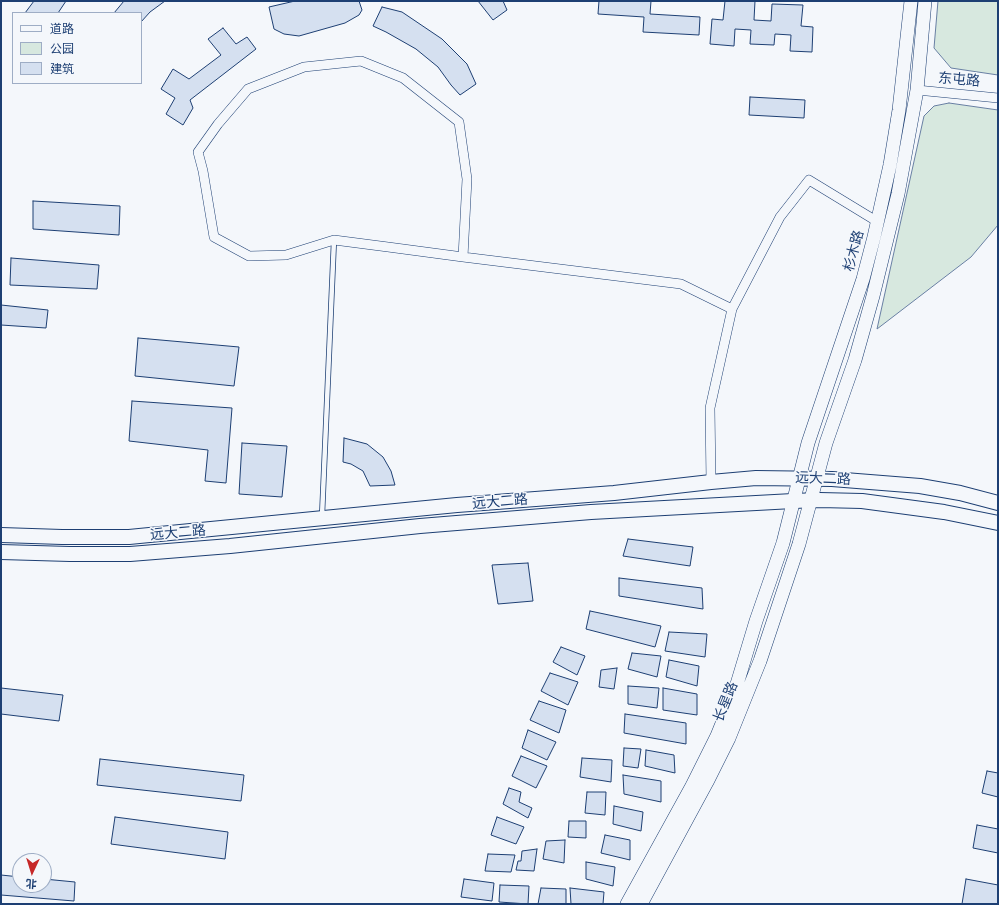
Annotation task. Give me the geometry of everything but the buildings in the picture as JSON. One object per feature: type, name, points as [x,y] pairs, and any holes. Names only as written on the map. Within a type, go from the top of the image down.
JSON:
[{"type":"main road","name":"杉木路","points":[[793,500],[808,443],[863,279],[878,222],[890,165],[899,110],[911,1]]},
{"type":"main road","name":"杉木路","points":[[811,500],[826,443],[855,360],[875,288],[898,194],[917,90],[925,1]]},
{"type":"main road","name":"远大二路","points":[[1,535],[128,537],[457,506],[614,493],[756,478],[816,478],[920,486],[960,493],[998,503]]},
{"type":"main road","name":"远大二路","points":[[1,552],[130,554],[216,548],[420,526],[583,512],[793,500],[862,501],[904,506],[998,523]]},
{"type":"main road","name":"长星路","points":[[627,904],[692,786],[717,736],[734,694],[756,621],[783,543],[793,500]]},
{"type":"main road","name":"长星路","points":[[641,904],[729,738],[760,661],[799,544],[811,500]]},
{"type":"street","points":[[463,257],[467,179],[459,122],[403,78],[361,61],[304,67],[248,89],[218,124],[198,152],[203,171],[214,237],[249,256],[286,255],[334,240],[463,257],[681,284],[732,310]]},
{"type":"street","name":"东屯路","points":[[917,90],[998,98]]},
{"type":"street","points":[[711,482],[710,408],[732,310],[780,217],[809,180],[878,222]]},
{"type":"lane","points":[[322,519],[334,240]]},
{"type":"green space","points":[[938,1],[998,1],[998,75],[951,68],[934,48]]},
{"type":"green space","points":[[949,103],[998,110],[998,225],[971,257],[877,329],[924,116],[934,106]]}]
